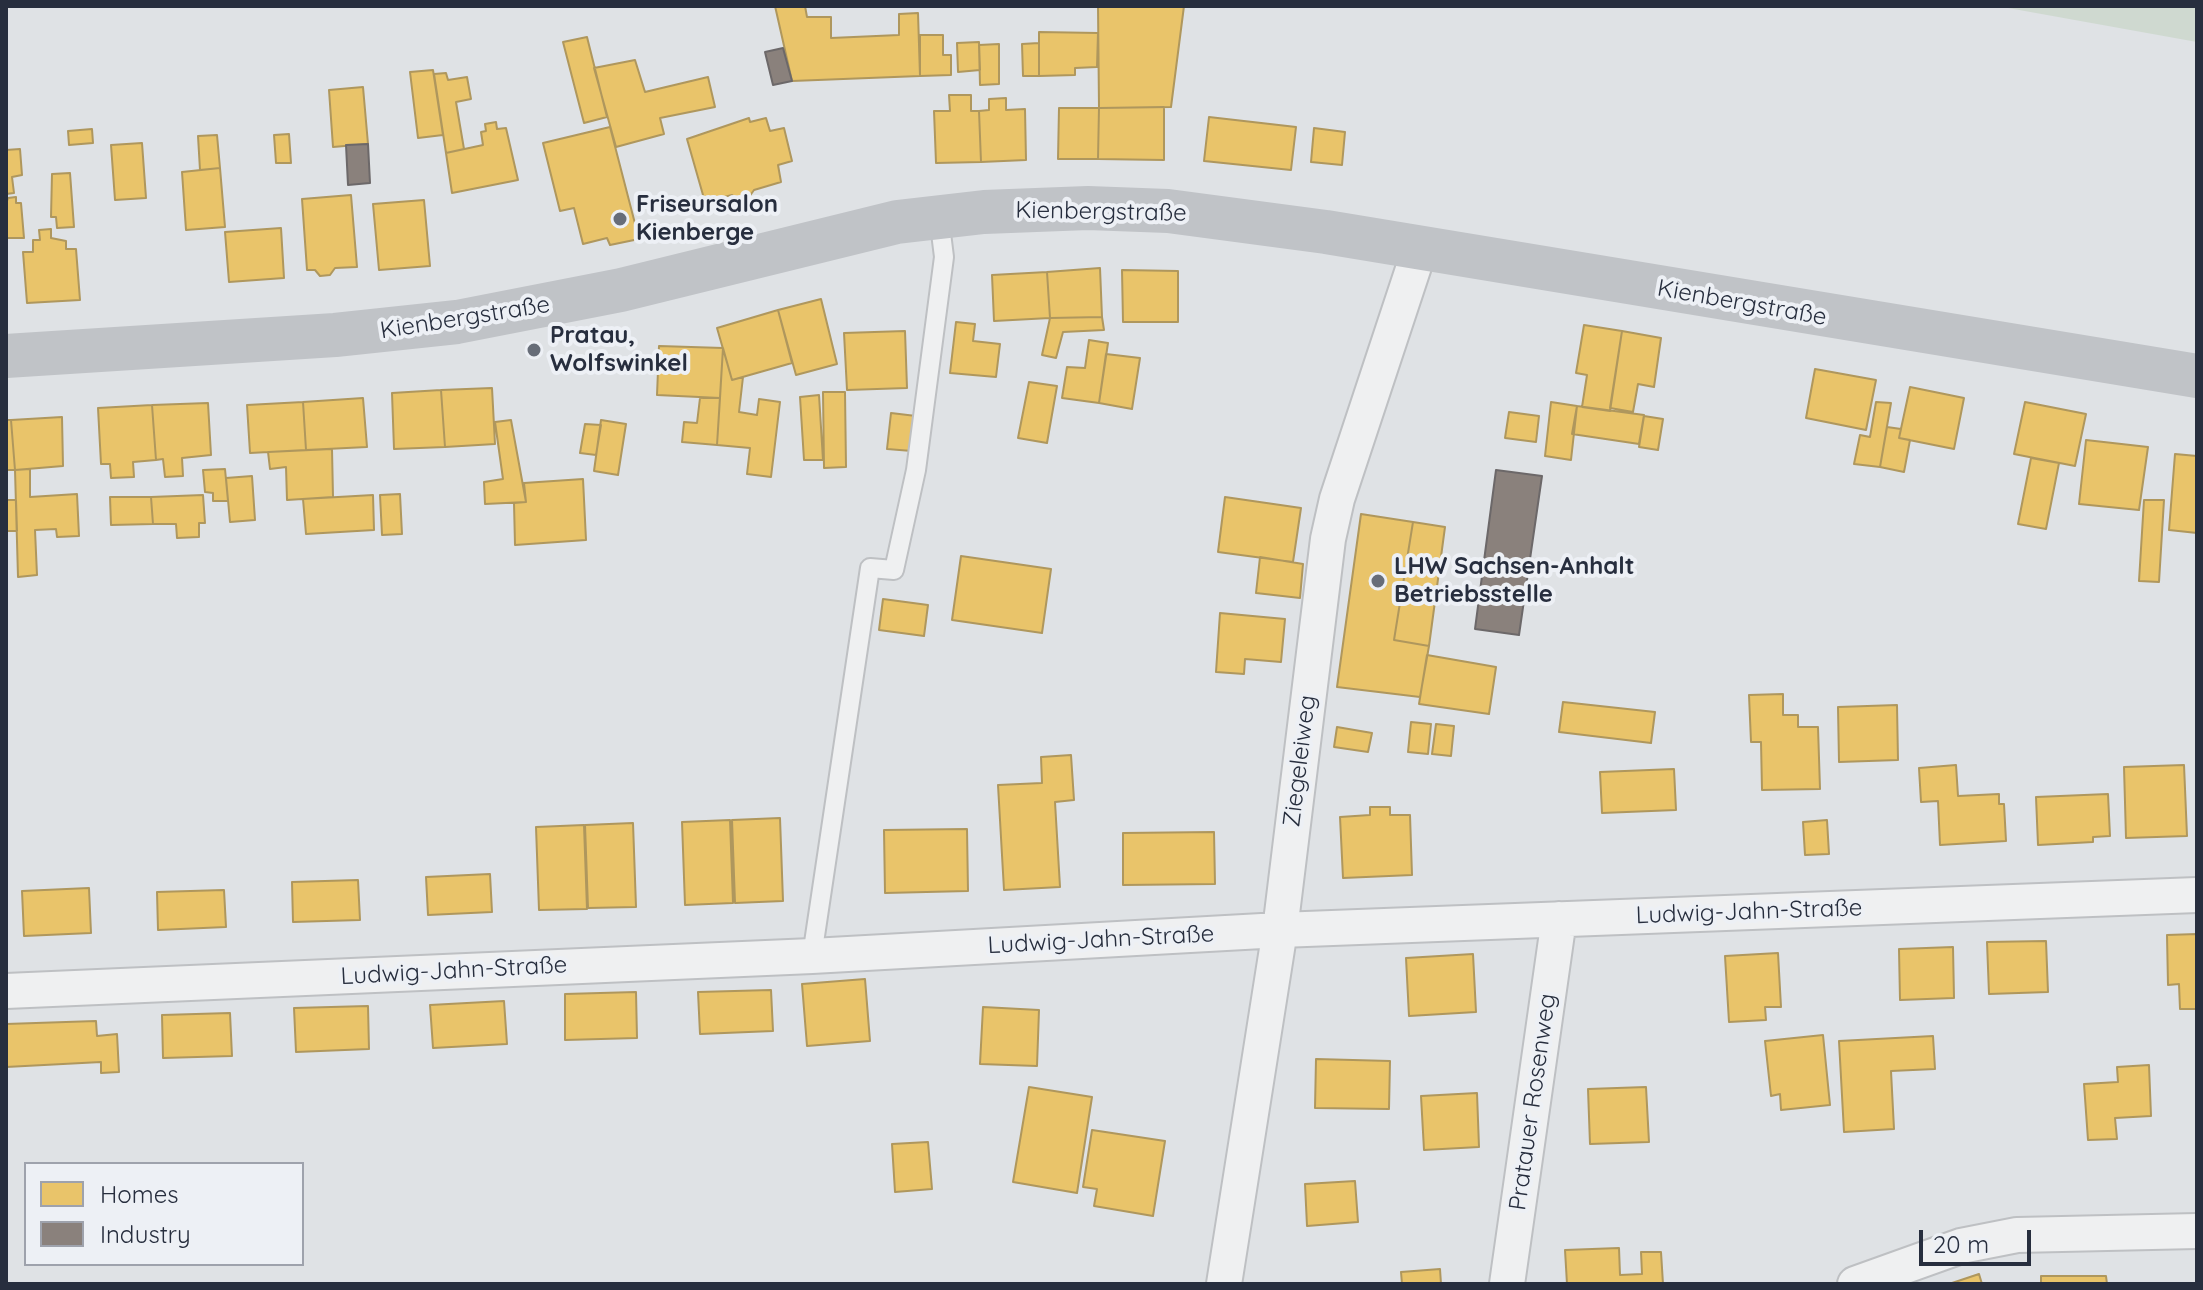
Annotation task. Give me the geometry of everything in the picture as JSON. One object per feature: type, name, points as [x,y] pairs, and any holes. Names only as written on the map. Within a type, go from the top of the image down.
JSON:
[{"type":"main road","name":"Kienbergstraße","points":[[6,356],[335,335],[469,320],[621,290],[850,232],[939,217],[1032,209],[1168,211],[1420,248],[2197,376]]},
{"type":"street","name":"Ziegeleiweg","points":[[1224,1284],[1280,930],[1328,539],[1337,499],[1420,248]]},
{"type":"street","name":"Ludwig-Jahn-Straße","points":[[6,991],[812,956],[1280,930],[2197,895]]},
{"type":"street","name":"Pratauer Rosenweg","points":[[1507,1284],[1559,919]]},
{"type":"street","points":[[1855,1284],[1961,1246],[2017,1235],[2197,1231]]},
{"type":"lane","points":[[812,956],[870,568],[894,570],[916,470],[944,257],[939,217]]},
{"type":"shaded area","points":[[1997,6],[2197,6],[2197,42]]},
{"type":"building: Homes","points":[[775,6],[805,6],[807,17],[831,17],[831,38],[899,35],[899,14],[918,13],[920,76],[792,81]]},
{"type":"building: Homes","points":[[1098,6],[1184,6],[1171,107],[1099,108]]},
{"type":"building: Homes","points":[[1039,32],[1098,33],[1097,67],[1075,68],[1075,75],[1039,76]]},
{"type":"building: Homes","points":[[920,35],[943,35],[943,55],[951,55],[951,75],[920,76]]},
{"type":"building: Homes","points":[[587,37],[607,117],[584,123],[563,42]]},
{"type":"building: Homes","points":[[979,42],[980,70],[958,72],[957,43]]},
{"type":"building: Homes","points":[[1039,43],[1039,76],[1023,76],[1022,44]]},
{"type":"building: Homes","points":[[999,44],[999,84],[980,85],[979,45]]},
{"type":"building: Homes","points":[[635,60],[645,92],[708,77],[715,107],[660,118],[664,134],[616,147],[594,68]]},
{"type":"building: Homes","points":[[433,70],[443,135],[418,138],[410,72]]},
{"type":"building: Homes","points":[[446,73],[448,80],[467,77],[471,99],[456,102],[464,149],[446,153],[434,74]]},
{"type":"building: Homes","points":[[363,87],[368,144],[333,147],[329,90]]},
{"type":"building: Homes","points":[[949,95],[971,95],[971,111],[979,111],[981,162],[936,163],[934,111],[950,111]]},
{"type":"building: Homes","points":[[1006,98],[1006,110],[1025,109],[1026,160],[981,162],[979,111],[989,110],[989,99]]},
{"type":"building: Homes","points":[[1164,107],[1164,160],[1098,159],[1099,108]]},
{"type":"building: Homes","points":[[1059,108],[1099,108],[1098,159],[1058,159]]},
{"type":"building: Homes","points":[[1209,117],[1296,127],[1291,170],[1204,161]]},
{"type":"building: Homes","points":[[749,118],[750,122],[766,118],[770,131],[784,128],[792,161],[778,165],[781,182],[754,190],[749,197],[739,200],[732,195],[705,202],[687,139]]},
{"type":"building: Homes","points":[[496,122],[497,129],[506,128],[518,180],[452,193],[446,153],[483,145],[481,132],[486,131],[485,124]]},
{"type":"building: Homes","points":[[610,127],[639,239],[610,245],[607,238],[583,244],[574,208],[560,211],[543,143]]},
{"type":"building: Homes","points":[[1314,128],[1345,132],[1342,165],[1311,162]]},
{"type":"building: Homes","points":[[92,129],[93,143],[69,145],[68,131]]},
{"type":"building: Homes","points":[[289,134],[291,163],[276,163],[274,135]]},
{"type":"building: Homes","points":[[217,135],[220,168],[200,170],[198,136]]},
{"type":"building: Homes","points":[[142,143],[146,198],[115,200],[111,145]]},
{"type":"building: Homes","points":[[20,149],[22,175],[12,177],[14,193],[6,194],[6,150]]},
{"type":"building: Homes","points":[[220,168],[225,227],[186,230],[182,172]]},
{"type":"building: Homes","points":[[70,173],[74,227],[57,228],[56,217],[51,217],[52,174]]},
{"type":"building: Homes","points":[[351,195],[357,267],[335,268],[330,275],[320,276],[315,270],[307,270],[302,199]]},
{"type":"building: Homes","points":[[16,197],[16,203],[21,203],[24,238],[6,238],[6,204],[8,198]]},
{"type":"building: Homes","points":[[424,200],[430,266],[379,270],[373,204]]},
{"type":"building: Homes","points":[[281,228],[284,278],[229,282],[225,232]]},
{"type":"building: Homes","points":[[51,229],[51,238],[66,241],[66,249],[76,249],[80,300],[27,303],[23,252],[33,252],[33,240],[40,240],[39,230]]},
{"type":"building: Homes","points":[[1100,268],[1102,317],[1050,318],[1047,272]]},
{"type":"building: Homes","points":[[1122,270],[1178,271],[1178,322],[1123,322]]},
{"type":"building: Homes","points":[[1047,272],[1050,318],[994,321],[992,275]]},
{"type":"building: Homes","points":[[821,299],[837,364],[796,375],[778,310]]},
{"type":"building: Homes","points":[[778,310],[792,363],[732,380],[717,328]]},
{"type":"building: Homes","points":[[1102,317],[1104,330],[1063,332],[1056,358],[1042,355],[1050,318]]},
{"type":"building: Homes","points":[[956,322],[975,324],[973,341],[1000,344],[996,377],[950,373]]},
{"type":"building: Homes","points":[[1584,325],[1622,331],[1610,411],[1582,407],[1587,375],[1576,373]]},
{"type":"building: Homes","points":[[905,331],[907,388],[847,390],[844,333]]},
{"type":"building: Homes","points":[[1622,331],[1661,338],[1654,387],[1638,384],[1633,412],[1610,408]]},
{"type":"building: Homes","points":[[1089,340],[1108,343],[1099,403],[1062,398],[1067,367],[1085,368]]},
{"type":"building: Homes","points":[[659,346],[723,348],[720,398],[657,395]]},
{"type":"building: Homes","points":[[723,348],[732,380],[743,377],[739,412],[757,415],[759,399],[780,402],[771,477],[747,474],[750,448],[717,445]]},
{"type":"building: Homes","points":[[1106,354],[1140,358],[1132,409],[1099,403]]},
{"type":"building: Homes","points":[[1815,369],[1876,380],[1866,430],[1806,418]]},
{"type":"building: Homes","points":[[1029,382],[1057,386],[1047,443],[1018,438]]},
{"type":"building: Homes","points":[[1910,387],[1964,398],[1954,449],[1899,438]]},
{"type":"building: Homes","points":[[492,388],[495,444],[445,447],[441,390]]},
{"type":"building: Homes","points":[[441,390],[445,447],[394,449],[392,393]]},
{"type":"building: Homes","points":[[823,392],[845,392],[846,467],[824,468]]},
{"type":"building: Homes","points":[[819,395],[823,460],[804,460],[800,397]]},
{"type":"building: Homes","points":[[363,398],[367,447],[306,450],[303,402]]},
{"type":"building: Homes","points":[[700,398],[720,398],[717,445],[682,442],[684,422],[697,423]]},
{"type":"building: Homes","points":[[303,402],[306,450],[250,453],[247,405]]},
{"type":"building: Homes","points":[[1551,402],[1577,406],[1571,460],[1545,456]]},
{"type":"building: Homes","points":[[1876,402],[1891,403],[1880,467],[1854,464],[1860,435],[1870,437]]},
{"type":"building: Homes","points":[[2025,402],[2086,414],[2075,466],[2014,454]]},
{"type":"building: Homes","points":[[208,403],[211,455],[182,458],[183,476],[165,477],[163,459],[156,460],[152,405]]},
{"type":"building: Homes","points":[[152,405],[156,460],[133,462],[134,477],[111,478],[110,464],[101,464],[98,408]]},
{"type":"building: Homes","points":[[1577,406],[1644,415],[1639,444],[1572,434]]},
{"type":"building: Homes","points":[[1509,412],[1539,416],[1536,442],[1505,438]]},
{"type":"building: Homes","points":[[891,413],[916,416],[912,451],[887,449]]},
{"type":"building: Homes","points":[[1644,416],[1663,419],[1658,450],[1639,447]]},
{"type":"building: Homes","points":[[62,417],[63,466],[15,470],[11,420]]},
{"type":"building: Homes","points":[[6,420],[11,420],[15,470],[6,470]]},
{"type":"building: Homes","points":[[511,420],[526,502],[485,504],[484,482],[503,479],[495,422]]},
{"type":"building: Homes","points":[[601,420],[626,424],[618,475],[594,471]]},
{"type":"building: Homes","points":[[585,424],[601,425],[596,455],[580,453]]},
{"type":"building: Homes","points":[[1887,427],[1901,429],[1899,438],[1910,440],[1904,472],[1880,467]]},
{"type":"building: Homes","points":[[2086,440],[2148,447],[2139,510],[2079,504]]},
{"type":"building: Homes","points":[[332,449],[333,497],[287,500],[286,467],[270,469],[268,452]]},
{"type":"building: Homes","points":[[2175,454],[2197,456],[2197,533],[2169,530]]},
{"type":"building: Homes","points":[[2031,458],[2059,463],[2046,529],[2018,524]]},
{"type":"building: Homes","points":[[30,469],[30,497],[77,494],[79,536],[57,537],[56,529],[35,530],[37,575],[18,577],[15,470]]},
{"type":"building: Homes","points":[[225,469],[228,501],[213,501],[213,493],[205,492],[203,470]]},
{"type":"building: Homes","points":[[252,476],[255,520],[230,522],[226,478]]},
{"type":"building: Homes","points":[[583,479],[586,540],[515,545],[514,503],[526,502],[524,483]]},
{"type":"building: Homes","points":[[400,494],[402,534],[382,535],[380,495]]},
{"type":"building: Homes","points":[[203,495],[205,523],[199,523],[199,537],[177,538],[176,524],[153,524],[151,497]]},
{"type":"building: Homes","points":[[373,495],[374,530],[306,534],[303,499]]},
{"type":"building: Homes","points":[[110,497],[151,497],[153,524],[111,525]]},
{"type":"building: Homes","points":[[1225,497],[1301,508],[1293,562],[1218,552]]},
{"type":"building: Homes","points":[[6,500],[16,500],[17,531],[6,531]]},
{"type":"building: Homes","points":[[2144,500],[2164,500],[2159,582],[2139,581]]},
{"type":"building: Homes","name":"LHW Sachsen-Anhalt Betriebsstelle","points":[[1361,514],[1413,522],[1394,640],[1429,646],[1420,697],[1337,687]]},
{"type":"building: Homes","points":[[1413,522],[1445,527],[1429,646],[1394,640]]},
{"type":"building: Homes","points":[[961,556],[1051,569],[1042,633],[952,620]]},
{"type":"building: Homes","points":[[1260,557],[1303,564],[1300,598],[1256,593]]},
{"type":"building: Homes","points":[[883,599],[928,605],[924,636],[879,630]]},
{"type":"building: Homes","points":[[1220,613],[1285,619],[1281,662],[1245,659],[1244,674],[1216,672]]},
{"type":"building: Homes","points":[[1427,655],[1496,667],[1489,714],[1419,704]]},
{"type":"building: Homes","points":[[1783,694],[1783,715],[1798,715],[1798,727],[1818,727],[1820,789],[1762,790],[1761,742],[1751,742],[1749,695]]},
{"type":"building: Homes","points":[[1563,702],[1655,712],[1651,743],[1559,732]]},
{"type":"building: Homes","points":[[1897,705],[1898,760],[1839,762],[1838,707]]},
{"type":"building: Homes","points":[[1411,722],[1431,724],[1428,754],[1408,752]]},
{"type":"building: Homes","points":[[1436,724],[1454,726],[1451,756],[1432,754]]},
{"type":"building: Homes","points":[[1337,727],[1372,733],[1368,752],[1334,747]]},
{"type":"building: Homes","points":[[1071,755],[1074,800],[1055,802],[1060,887],[1004,890],[998,785],[1042,783],[1041,757]]},
{"type":"building: Homes","points":[[1956,765],[1958,796],[1999,794],[1999,804],[2004,804],[2006,841],[1940,845],[1938,801],[1921,802],[1919,768]]},
{"type":"building: Homes","points":[[2184,765],[2187,836],[2126,838],[2124,767]]},
{"type":"building: Homes","points":[[1674,769],[1676,810],[1602,813],[1600,772]]},
{"type":"building: Homes","points":[[2108,794],[2110,836],[2093,837],[2093,842],[2038,845],[2036,797]]},
{"type":"building: Homes","points":[[1370,807],[1390,807],[1390,815],[1410,815],[1412,875],[1343,878],[1340,817],[1370,815]]},
{"type":"building: Homes","points":[[780,818],[783,901],[735,903],[732,820]]},
{"type":"building: Homes","points":[[730,820],[733,903],[685,905],[682,822]]},
{"type":"building: Homes","points":[[1827,820],[1829,854],[1805,855],[1803,822]]},
{"type":"building: Homes","points":[[633,823],[636,907],[588,908],[585,825]]},
{"type":"building: Homes","points":[[584,825],[587,909],[539,910],[536,827]]},
{"type":"building: Homes","points":[[967,829],[968,891],[885,893],[884,830]]},
{"type":"building: Homes","points":[[1214,832],[1215,884],[1123,885],[1123,833]]},
{"type":"building: Homes","points":[[490,874],[492,912],[428,915],[426,877]]},
{"type":"building: Homes","points":[[358,880],[360,920],[293,922],[292,882]]},
{"type":"building: Homes","points":[[89,888],[91,933],[24,936],[22,891]]},
{"type":"building: Homes","points":[[224,890],[226,927],[158,930],[157,892]]},
{"type":"building: Homes","points":[[2197,934],[2197,1009],[2180,1009],[2179,984],[2168,985],[2167,935]]},
{"type":"building: Homes","points":[[2046,941],[2048,992],[1989,994],[1987,942]]},
{"type":"building: Homes","points":[[1953,947],[1954,998],[1900,1000],[1899,949]]},
{"type":"building: Homes","points":[[1778,953],[1781,1007],[1765,1007],[1766,1020],[1729,1022],[1725,956]]},
{"type":"building: Homes","points":[[1473,954],[1476,1012],[1409,1016],[1406,958]]},
{"type":"building: Homes","points":[[865,979],[870,1041],[807,1046],[802,984]]},
{"type":"building: Homes","points":[[771,990],[773,1031],[700,1034],[698,992]]},
{"type":"building: Homes","points":[[636,992],[637,1038],[565,1040],[565,994]]},
{"type":"building: Homes","points":[[504,1001],[507,1044],[433,1048],[430,1005]]},
{"type":"building: Homes","points":[[368,1006],[369,1049],[296,1052],[294,1008]]},
{"type":"building: Homes","points":[[983,1007],[1039,1010],[1037,1066],[980,1064]]},
{"type":"building: Homes","points":[[230,1013],[232,1056],[163,1058],[162,1015]]},
{"type":"building: Homes","points":[[96,1021],[97,1036],[117,1034],[119,1072],[101,1073],[101,1062],[6,1067],[6,1024]]},
{"type":"building: Homes","points":[[1823,1035],[1830,1105],[1781,1110],[1780,1094],[1771,1096],[1765,1041]]},
{"type":"building: Homes","points":[[1933,1036],[1935,1069],[1891,1071],[1894,1129],[1844,1132],[1839,1041]]},
{"type":"building: Homes","points":[[1316,1059],[1390,1061],[1389,1109],[1315,1108]]},
{"type":"building: Homes","points":[[2149,1065],[2151,1116],[2115,1118],[2117,1139],[2088,1140],[2084,1084],[2118,1082],[2117,1067]]},
{"type":"building: Homes","points":[[1029,1087],[1092,1097],[1077,1193],[1013,1182]]},
{"type":"building: Homes","points":[[1646,1087],[1649,1142],[1590,1144],[1588,1089]]},
{"type":"building: Homes","points":[[1477,1093],[1479,1147],[1424,1150],[1421,1096]]},
{"type":"building: Homes","points":[[1092,1130],[1165,1141],[1153,1216],[1094,1206],[1097,1189],[1083,1187]]},
{"type":"building: Homes","points":[[928,1142],[932,1189],[895,1192],[892,1144]]},
{"type":"building: Homes","points":[[1355,1181],[1358,1222],[1307,1226],[1305,1184]]},
{"type":"building: Homes","points":[[1619,1248],[1620,1275],[1642,1274],[1641,1252],[1661,1252],[1663,1284],[1567,1284],[1565,1250]]},
{"type":"building: Homes","points":[[1440,1269],[1441,1284],[1402,1284],[1401,1272]]},
{"type":"building: Homes","points":[[1979,1274],[1982,1284],[1949,1284]]},
{"type":"building: Homes","points":[[2041,1276],[2106,1276],[2107,1284],[2041,1284]]},
{"type":"building: Industry","points":[[783,48],[792,81],[773,85],[765,52]]},
{"type":"building: Industry","points":[[368,144],[370,183],[348,185],[346,145]]},
{"type":"building: Industry","points":[[1496,470],[1542,476],[1519,635],[1475,629]]},
{"type":"place","name":"Friseursalon Kienberge","points":[[620,219]]},
{"type":"place","name":"Pratau, Wolfswinkel","points":[[534,350]]},
{"type":"place","name":"LHW Sachsen-Anhalt Betriebsstelle","points":[[1378,581]]}]
